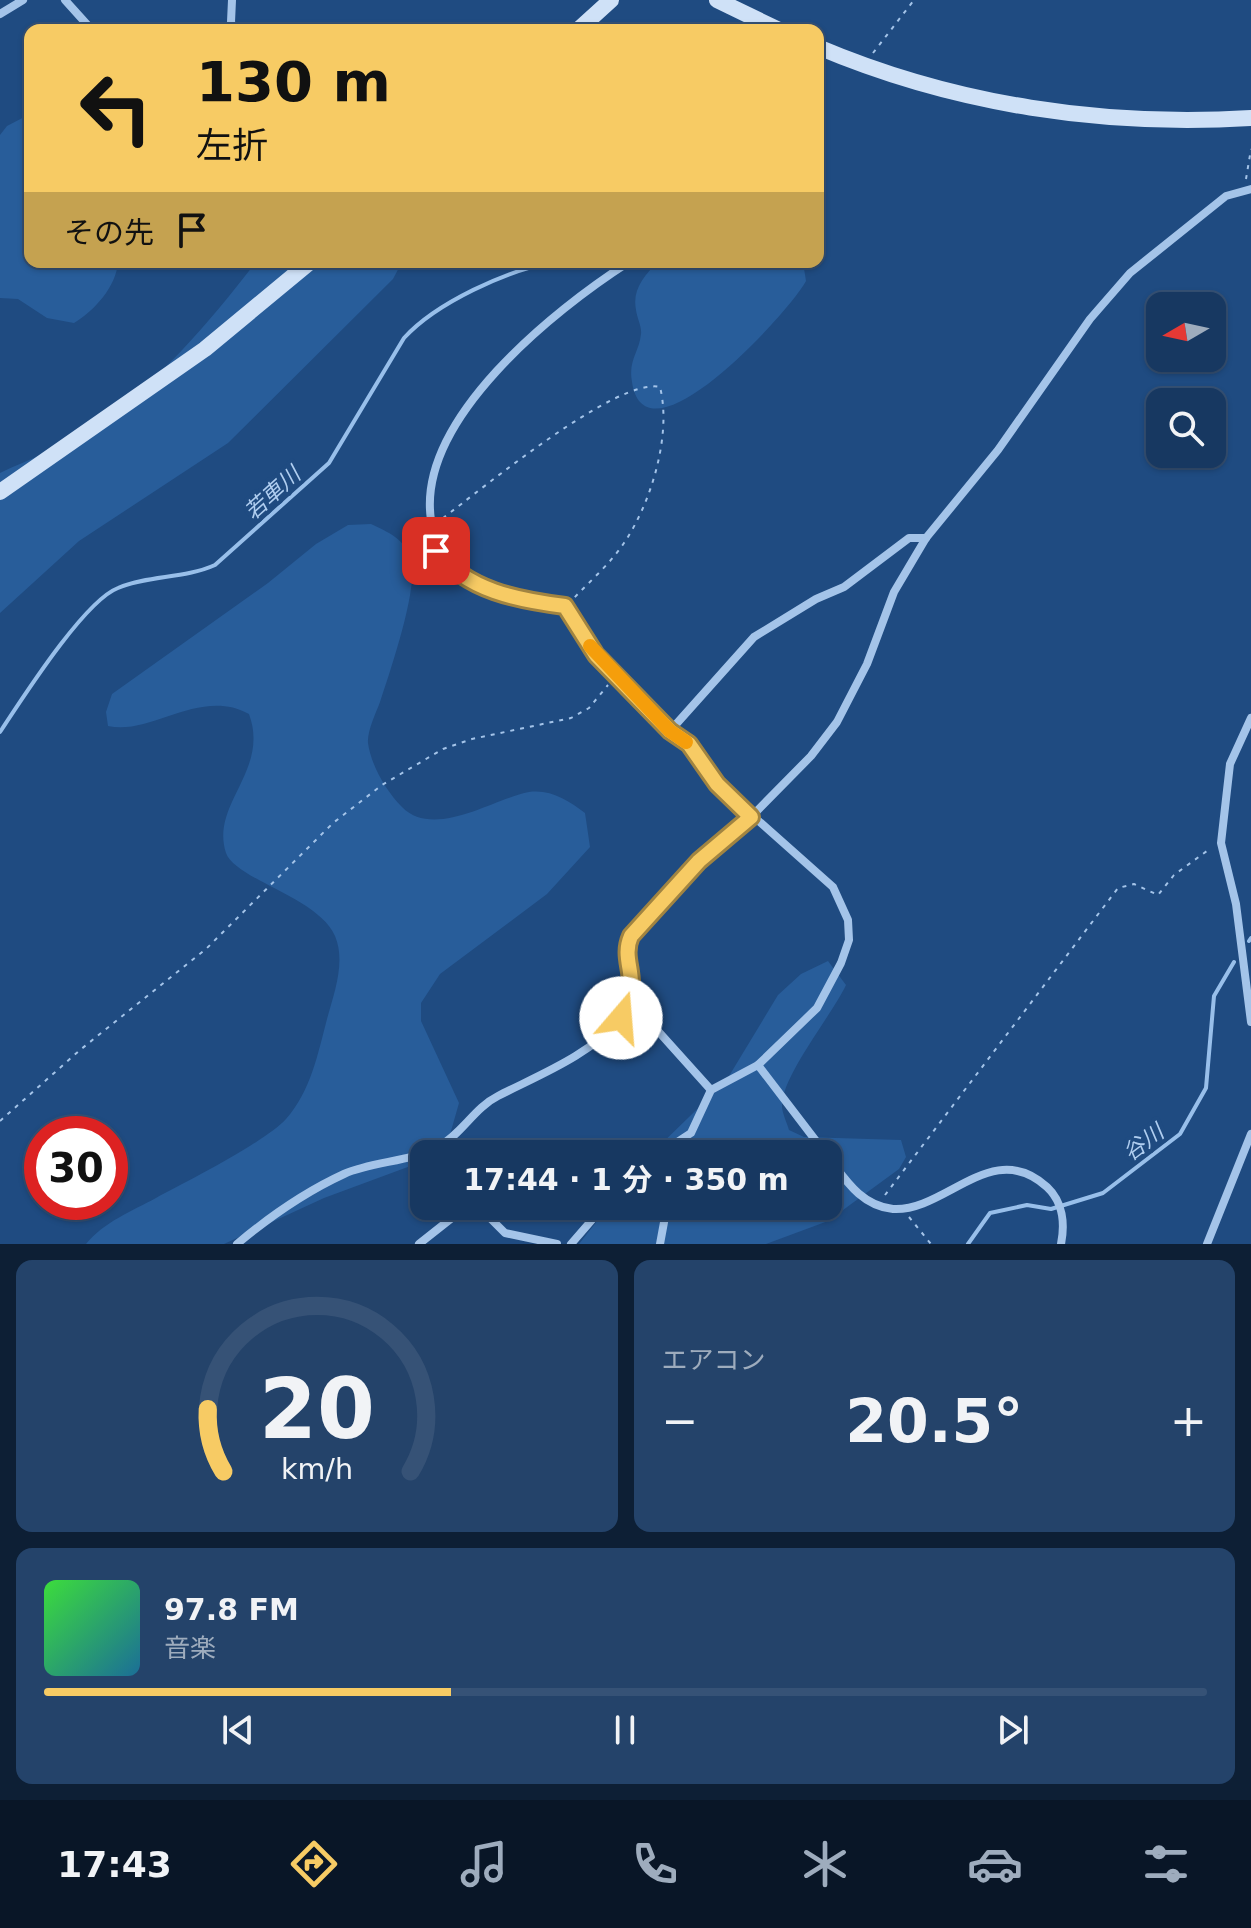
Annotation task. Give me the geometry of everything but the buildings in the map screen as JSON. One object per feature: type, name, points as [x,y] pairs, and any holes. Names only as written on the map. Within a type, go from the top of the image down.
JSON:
[{"type":"street","points":[[0,14],[23,0]]},
{"type":"street","points":[[65,0],[87,24]]},
{"type":"street","points":[[232,0],[232,24]]},
{"type":"street","points":[[585,24],[611,0]]},
{"type":"street","points":[[717,0],[767,24]]},
{"type":"street","points":[[824,50],[863,66],[988,101],[1079,115],[1189,122],[1251,118]]},
{"type":"street","points":[[450,1140],[496,1097],[529,1082],[595,1042],[621,1018],[631,1001],[633,980],[627,945],[631,936],[699,861],[751,817],[811,756],[837,722],[867,664],[894,592],[926,538],[998,450],[1090,319],[1130,273],[1226,196],[1247,190]]},
{"type":"street","points":[[0,492],[205,349],[303,268]]},
{"type":"street","points":[[620,268],[585,290],[546,323],[475,398],[438,462],[432,485],[432,526],[436,551],[449,567],[474,584],[509,596],[565,606],[596,655],[670,731],[689,744],[717,784],[833,887],[848,920],[849,940],[817,1008],[758,1065],[711,1090],[691,1133],[683,1140]]},
{"type":"street","points":[[670,731],[754,637],[816,599],[844,587],[909,538],[926,538]]},
{"type":"street","points":[[1251,718],[1230,764],[1221,843],[1236,904],[1251,1022]]},
{"type":"street","points":[[631,1001],[711,1090]]},
{"type":"street","points":[[758,1065],[816,1140]]},
{"type":"street","points":[[1207,1244],[1251,1134]]},
{"type":"street","points":[[237,1244],[261,1224],[344,1174],[410,1158]]},
{"type":"street","points":[[842,1175],[853,1190],[877,1206],[903,1209],[973,1178],[1010,1170],[1035,1178],[1059,1203],[1061,1244]]},
{"type":"street","points":[[419,1244],[449,1220]]},
{"type":"street","points":[[492,1220],[505,1233],[557,1244]]},
{"type":"street","points":[[571,1244],[592,1220]]},
{"type":"street","points":[[660,1244],[664,1220]]},
{"type":"path","points":[[863,66],[914,0]]},
{"type":"path","points":[[1247,190],[1251,149]]},
{"type":"path","points":[[432,526],[582,417],[633,389],[649,385],[660,387],[664,402],[660,449],[644,505],[624,543],[565,606]]},
{"type":"path","points":[[0,1121],[80,1050],[206,949],[333,823],[382,785],[443,749],[472,739],[571,718],[589,708],[615,672]]},
{"type":"path","points":[[877,1206],[1118,888],[1134,884],[1158,895],[1193,858],[1221,843]]},
{"type":"path","points":[[903,1209],[931,1244]]},
{"type":"shaded area","points":[[24,117],[24,268],[117,268],[103,297],[74,323],[47,318],[18,299],[0,298],[0,135],[7,126]]},
{"type":"shaded area","points":[[251,268],[399,268],[393,279],[228,443],[79,541],[0,613],[0,473],[56,448],[113,413],[158,374],[219,309]]},
{"type":"shaded area","points":[[652,268],[804,268],[806,281],[774,322],[718,376],[689,397],[663,408],[643,404],[632,382],[633,362],[641,334],[635,303],[637,290]]},
{"type":"shaded area","points":[[371,524],[384,530],[405,546],[411,559],[411,589],[402,630],[368,738],[376,769],[396,801],[415,816],[431,819],[465,814],[529,792],[552,794],[585,813],[590,847],[547,894],[440,974],[421,1003],[421,1021],[459,1103],[448,1140],[410,1140],[410,1166],[324,1198],[224,1244],[86,1244],[110,1223],[128,1220],[128,1212],[244,1150],[286,1119],[302,1096],[312,1071],[339,967],[338,946],[326,922],[296,900],[245,872],[226,853],[223,835],[226,819],[252,753],[253,734],[249,714],[231,707],[212,706],[141,725],[108,726],[106,712],[112,694],[268,583],[316,544],[348,525]]},
{"type":"shaded area","points":[[828,961],[846,985],[798,1063],[784,1094],[782,1106],[789,1130],[804,1137],[901,1140],[906,1157],[899,1169],[842,1211],[842,1140],[665,1140],[726,1081],[778,995],[801,974]]},
{"type":"shaded area","points":[[598,1220],[829,1220],[766,1244],[579,1244]]},
{"type":"waterway","name":"若車川","points":[[0,732],[54,652],[88,611],[118,588],[215,565],[329,463],[404,338],[434,312],[453,301],[494,280],[528,268]]},
{"type":"waterway","name":"谷川","points":[[968,1244],[990,1213],[1027,1205],[1051,1209],[1103,1193],[1180,1134],[1206,1088],[1214,996],[1234,962]]},
{"type":"slow traffic","points":[[590,646],[670,731],[686,742]]},
{"type":"route","points":[[436,551],[449,567],[474,584],[509,596],[565,606],[596,655],[670,731],[689,744],[717,784],[751,817],[699,861],[631,936],[627,945],[633,980],[631,1001],[621,1018]]}]
